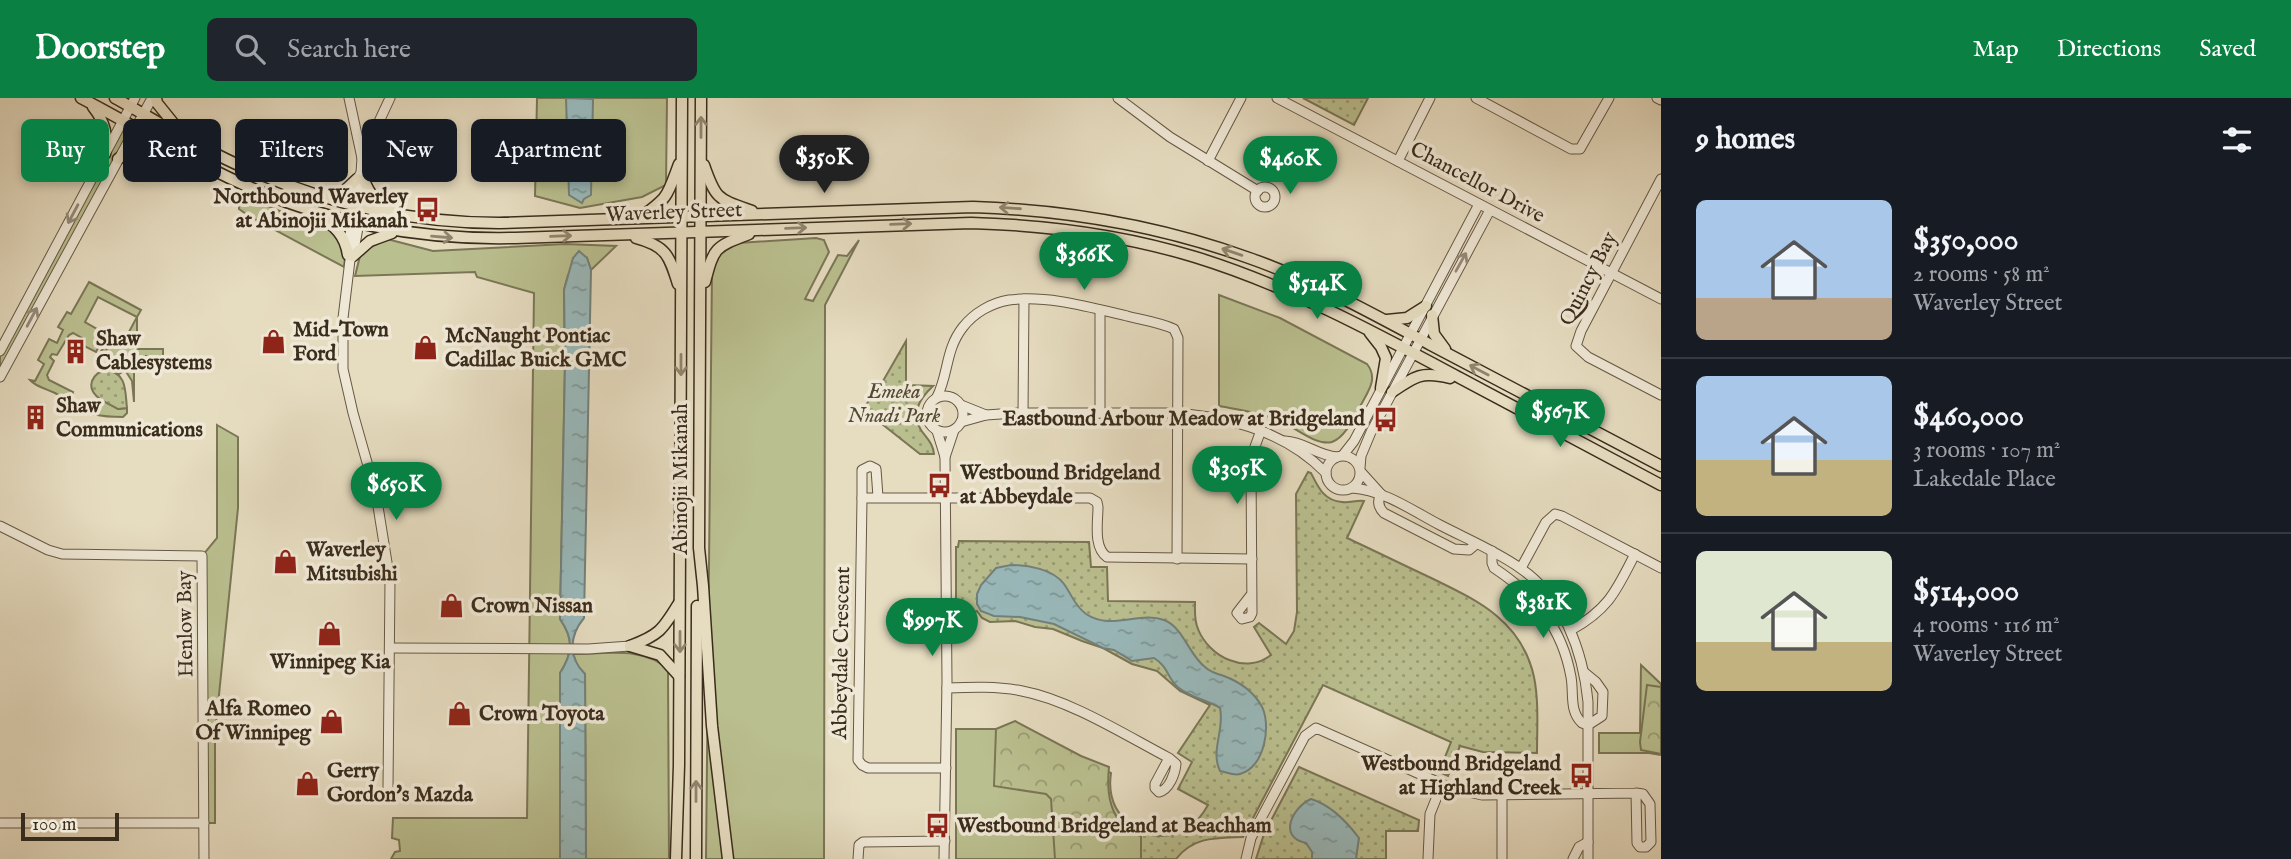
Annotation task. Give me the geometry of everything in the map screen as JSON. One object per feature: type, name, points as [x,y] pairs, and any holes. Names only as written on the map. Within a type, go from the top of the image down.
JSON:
[{"type":"main road","name":"Waverley Street","points":[[115,98],[132,102],[154,119]]},
{"type":"main road","points":[[154,98],[171,119]]},
{"type":"main road","name":"Abinojii Mikanah","points":[[676,859],[680,676],[682,98]]},
{"type":"main road","name":"Abinojii Mikanah","points":[[701,98],[699,548],[713,744],[728,859]]},
{"type":"main road","name":"Waverley Street","points":[[85,100],[122,120]]},
{"type":"main road","points":[[85,100],[101,119]]},
{"type":"main road","points":[[118,159],[123,155]]},
{"type":"main road","points":[[639,218],[668,195],[682,155]]},
{"type":"main road","name":"Waverley Street","points":[[221,156],[242,167],[320,196],[357,207],[440,221],[487,223],[955,206],[1031,210],[1101,219],[1178,236],[1250,258],[1303,280],[1661,466]]},
{"type":"main road","points":[[701,156],[709,182],[716,194],[729,203],[758,213]]},
{"type":"main road","name":"Waverley Street","points":[[221,173],[297,205],[355,222],[397,231],[475,239],[971,223],[1034,226],[1159,247],[1236,271],[1305,298],[1661,485]]},
{"type":"main road","points":[[320,196],[342,193],[360,177],[374,200],[408,217]]},
{"type":"main road","points":[[297,205],[330,223],[340,232],[350,257],[370,241],[397,231]]},
{"type":"main road","points":[[700,298],[709,262],[718,249],[730,240],[758,230]]},
{"type":"main road","points":[[627,234],[655,244],[665,253],[681,297]]},
{"type":"main road","points":[[1384,320],[1407,318],[1429,310],[1434,334],[1449,354]]},
{"type":"main road","points":[[1367,329],[1385,355],[1386,390],[1425,374],[1464,381]]},
{"type":"main road","points":[[696,859],[699,548]]},
{"type":"main road","points":[[630,646],[657,634],[680,600]]},
{"type":"main road","points":[[630,646],[660,655],[680,676]]},
{"type":"main road","points":[[678,784],[684,819],[684,859]]},
{"type":"street","points":[[140,119],[154,98]]},
{"type":"street","points":[[349,98],[362,158],[343,318],[343,369],[376,494],[390,581],[388,787]]},
{"type":"street","points":[[380,119],[390,98]]},
{"type":"street","points":[[1118,98],[1157,128],[1258,191]]},
{"type":"street","points":[[1208,161],[1241,98]]},
{"type":"street","name":"Chancellor Drive","points":[[1277,98],[1661,299]]},
{"type":"street","points":[[1398,162],[1430,98]]},
{"type":"street","points":[[1476,98],[1571,149],[1580,149],[1608,98]]},
{"type":"street","points":[[109,146],[132,102]]},
{"type":"street","points":[[0,377],[123,150]]},
{"type":"street","name":"Quincy Bay","points":[[1661,179],[1577,339],[1576,346],[1588,357],[1661,395]]},
{"type":"street","points":[[0,351],[90,182]]},
{"type":"street","points":[[1651,197],[1661,202]]},
{"type":"street","points":[[1479,204],[1429,310],[1386,390],[1354,441],[1328,465],[1326,473],[1333,487],[1381,494],[1521,568],[1544,591],[1572,630],[1585,673],[1588,702],[1588,859]]},
{"type":"street","points":[[1429,310],[1490,210]]},
{"type":"street","points":[[1023,413],[1024,299]]},
{"type":"street","points":[[944,859],[947,688],[945,457],[937,431],[929,424],[926,414],[929,404],[937,397],[951,345],[973,316],[994,304],[1024,299],[1100,310],[1165,325],[1176,331],[1177,559]]},
{"type":"street","points":[[1100,310],[1100,413]]},
{"type":"street","points":[[946,371],[947,386],[952,397],[961,405],[986,415]]},
{"type":"street","points":[[1352,488],[1359,479],[1362,452],[1386,390]]},
{"type":"street","points":[[937,397],[952,397]]},
{"type":"street","points":[[945,457],[954,430],[961,422],[961,405]]},
{"type":"street","points":[[961,422],[986,415],[1023,413],[1177,413],[1216,418],[1262,430],[1285,441],[1326,473]]},
{"type":"street","points":[[937,431],[954,430]]},
{"type":"street","points":[[1251,595],[1251,466],[1252,455],[1262,430]]},
{"type":"street","points":[[1285,441],[1296,441],[1323,456],[1352,458],[1381,494]]},
{"type":"street","name":"Abbeydale Crescent","points":[[878,497],[878,475],[876,469],[870,466],[862,470],[858,760],[868,768],[946,768]]},
{"type":"street","points":[[1381,494],[1378,499],[1379,507],[1384,513],[1454,549],[1469,550],[1476,544]]},
{"type":"street","points":[[862,498],[1094,499],[1098,507],[1099,544],[1102,553],[1107,557],[1252,559]]},
{"type":"street","points":[[1521,568],[1546,522],[1555,514],[1661,568]]},
{"type":"street","name":"Henlow Bay","points":[[0,526],[48,550],[62,554],[202,556],[204,859]]},
{"type":"street","points":[[1492,551],[1494,568],[1527,592],[1553,626],[1565,652],[1572,678],[1574,711],[1582,723],[1588,725]]},
{"type":"street","points":[[1572,630],[1593,618],[1607,604],[1635,554]]},
{"type":"street","points":[[390,648],[588,649],[630,646]]},
{"type":"street","points":[[1585,673],[1603,692],[1602,716],[1588,725]]},
{"type":"street","points":[[947,688],[1012,689],[1042,696],[1072,708],[1169,758]]},
{"type":"street","points":[[1246,859],[1257,825],[1311,729],[1321,729],[1441,784],[1471,794],[1636,793],[1643,794],[1650,804],[1651,842],[1646,847],[1640,847],[1637,843],[1636,793]]},
{"type":"street","points":[[1428,859],[1430,814],[1441,784]]},
{"type":"street","points":[[1502,795],[1502,859]]},
{"type":"street","points":[[0,823],[204,823]]},
{"type":"street","points":[[858,859],[859,845],[863,842],[944,841]]},
{"type":"street","points":[[1573,859],[1579,847],[1588,842]]},
{"type":"green space","points":[[537,98],[667,98],[666,185],[642,197],[580,208],[535,196],[535,182],[626,182],[626,119],[537,119]]},
{"type":"green space","points":[[1303,98],[1368,98],[1354,125]]},
{"type":"green space","points":[[123,120],[123,152],[109,177],[109,146]]},
{"type":"green space","points":[[90,182],[107,182],[0,377],[0,351]]},
{"type":"green space","points":[[240,194],[327,228],[340,239],[345,257],[344,267],[239,209]]},
{"type":"green space","points":[[816,238],[824,240],[829,252],[805,299],[813,301],[838,255],[847,256],[859,240],[825,305],[824,859],[706,859],[712,270],[721,252],[738,243]]},
{"type":"green space","points":[[387,239],[433,251],[565,244],[616,246],[591,270],[587,258],[568,275],[564,290],[560,619],[568,633],[570,646],[560,673],[560,859],[391,859],[395,852],[400,851],[399,840],[392,838],[393,818],[527,818],[534,293],[477,277],[475,272],[355,276],[361,252]]},
{"type":"green space","points":[[89,282],[141,310],[137,317],[98,297],[85,322],[104,333],[94,345],[98,348],[96,352],[82,345],[82,338],[73,333],[57,355],[52,354],[50,357],[54,361],[47,375],[49,380],[73,392],[71,399],[88,406],[92,400],[99,398],[118,409],[127,408],[123,417],[88,413],[30,380],[35,381],[44,364],[38,360],[49,339],[57,343],[63,330],[58,327],[67,312],[71,314]]},
{"type":"green space","points":[[1219,295],[1280,318],[1367,364],[1372,374],[1370,389],[1342,435],[1326,443],[1306,436],[1275,419],[1219,406]]},
{"type":"green space","points":[[137,317],[137,349],[163,349],[163,356],[144,356],[144,367],[134,369],[134,402],[132,381],[125,370],[119,374],[113,371],[114,361],[99,354],[102,350],[106,351],[111,337],[123,343]]},
{"type":"green space","name":"Emeka Nnadi Park","points":[[906,341],[906,385],[933,386],[918,406],[916,418],[934,454],[920,454],[863,409]]},
{"type":"green space","points":[[106,370],[118,375],[124,383],[127,408],[118,409],[95,395],[92,381]]},
{"type":"green space","points":[[217,425],[238,437],[238,508],[215,734],[215,823],[204,823],[202,556],[217,538]]},
{"type":"green space","points":[[1308,472],[1322,492],[1331,499],[1345,502],[1364,501],[1347,538],[1478,602],[1507,625],[1528,657],[1534,677],[1537,753],[1483,752],[1460,746],[1448,776],[1439,772],[1451,742],[1323,685],[1243,837],[1198,842],[1176,859],[1141,859],[1141,832],[1162,836],[1180,832],[1195,822],[1208,805],[1178,789],[1192,762],[1178,753],[1210,705],[1180,691],[1157,671],[1132,664],[1103,648],[1053,629],[1015,621],[990,622],[982,618],[977,611],[956,620],[956,547],[959,541],[1089,542],[1091,567],[1107,567],[1108,601],[1195,602],[1197,626],[1211,648],[1219,655],[1240,663],[1261,661],[1271,655],[1254,627],[1259,623],[1286,644],[1294,631],[1297,612],[1296,494]]},
{"type":"green space","points":[[573,654],[636,654],[659,662],[668,670],[669,859],[586,859],[585,674],[578,667]]},
{"type":"green space","points":[[1641,665],[1661,684],[1661,755],[1599,753],[1599,733],[1640,733]]},
{"type":"green space","points":[[1647,685],[1661,687],[1661,754],[1641,750]]},
{"type":"green space","points":[[1015,721],[1081,756],[1109,767],[1111,805],[1122,824],[1131,831],[1156,840],[1206,836],[1183,848],[1173,859],[1055,859],[1051,799],[1046,794],[994,786],[996,729]]},
{"type":"green space","points":[[956,729],[1008,729],[1053,742],[1111,773],[1111,791],[1116,808],[1126,821],[1141,832],[1141,859],[956,859]]},
{"type":"green space","points":[[1299,767],[1419,820],[1418,831],[1386,831],[1386,859],[1256,859],[1264,834]]},
{"type":"water","points":[[566,98],[593,99],[593,119],[567,119]]},
{"type":"water","points":[[569,182],[591,182],[591,195],[582,203],[569,195]]},
{"type":"water","points":[[579,251],[587,258],[591,270],[584,618],[575,632],[572,646],[576,661],[585,674],[586,859],[560,859],[560,673],[570,646],[568,633],[560,619],[564,290],[573,258]]},
{"type":"water","points":[[1011,565],[1047,571],[1064,584],[1082,611],[1096,619],[1116,621],[1155,618],[1171,624],[1199,662],[1211,672],[1240,684],[1254,695],[1261,705],[1266,733],[1261,754],[1255,763],[1240,774],[1220,771],[1216,755],[1221,724],[1220,708],[1179,688],[1163,665],[1154,658],[1132,661],[1114,650],[1103,648],[1054,624],[1020,617],[994,616],[981,611],[977,604],[977,594],[981,585],[996,568]]},
{"type":"water","points":[[1311,799],[1338,815],[1359,838],[1356,859],[1312,859],[1312,852],[1306,843],[1292,835],[1290,829],[1294,815]]},
{"type":"place","name":"Northbound Waverley at Abinojii Mikanah","points":[[428,209]]},
{"type":"place","name":"Mid-Town Ford","points":[[273,342]]},
{"type":"place","name":"McNaught Pontiac Cadillac Buick GMC","points":[[425,348]]},
{"type":"place","name":"Shaw Cablesystems","points":[[76,351]]},
{"type":"place","name":"Shaw Communications","points":[[36,418]]},
{"type":"place","name":"Eastbound Arbour Meadow at Bridgeland","points":[[1385,419]]},
{"type":"place","name":"Westbound Bridgeland at Abbeydale","points":[[940,485]]},
{"type":"place","name":"Waverley Mitsubishi","points":[[286,562]]},
{"type":"place","name":"Crown Nissan","points":[[451,606]]},
{"type":"place","name":"Winnipeg Kia","points":[[330,633]]},
{"type":"place","name":"Crown Toyota","points":[[459,714]]},
{"type":"place","name":"Alfa Romeo Of Winnipeg","points":[[331,721]]},
{"type":"place","name":"Westbound Bridgeland at Highland Creek","points":[[1581,776]]},
{"type":"place","name":"Gerry Gordon's Mazda","points":[[307,783]]},
{"type":"place","name":"Westbound Bridgeland at Beachham","points":[[937,826]]}]
